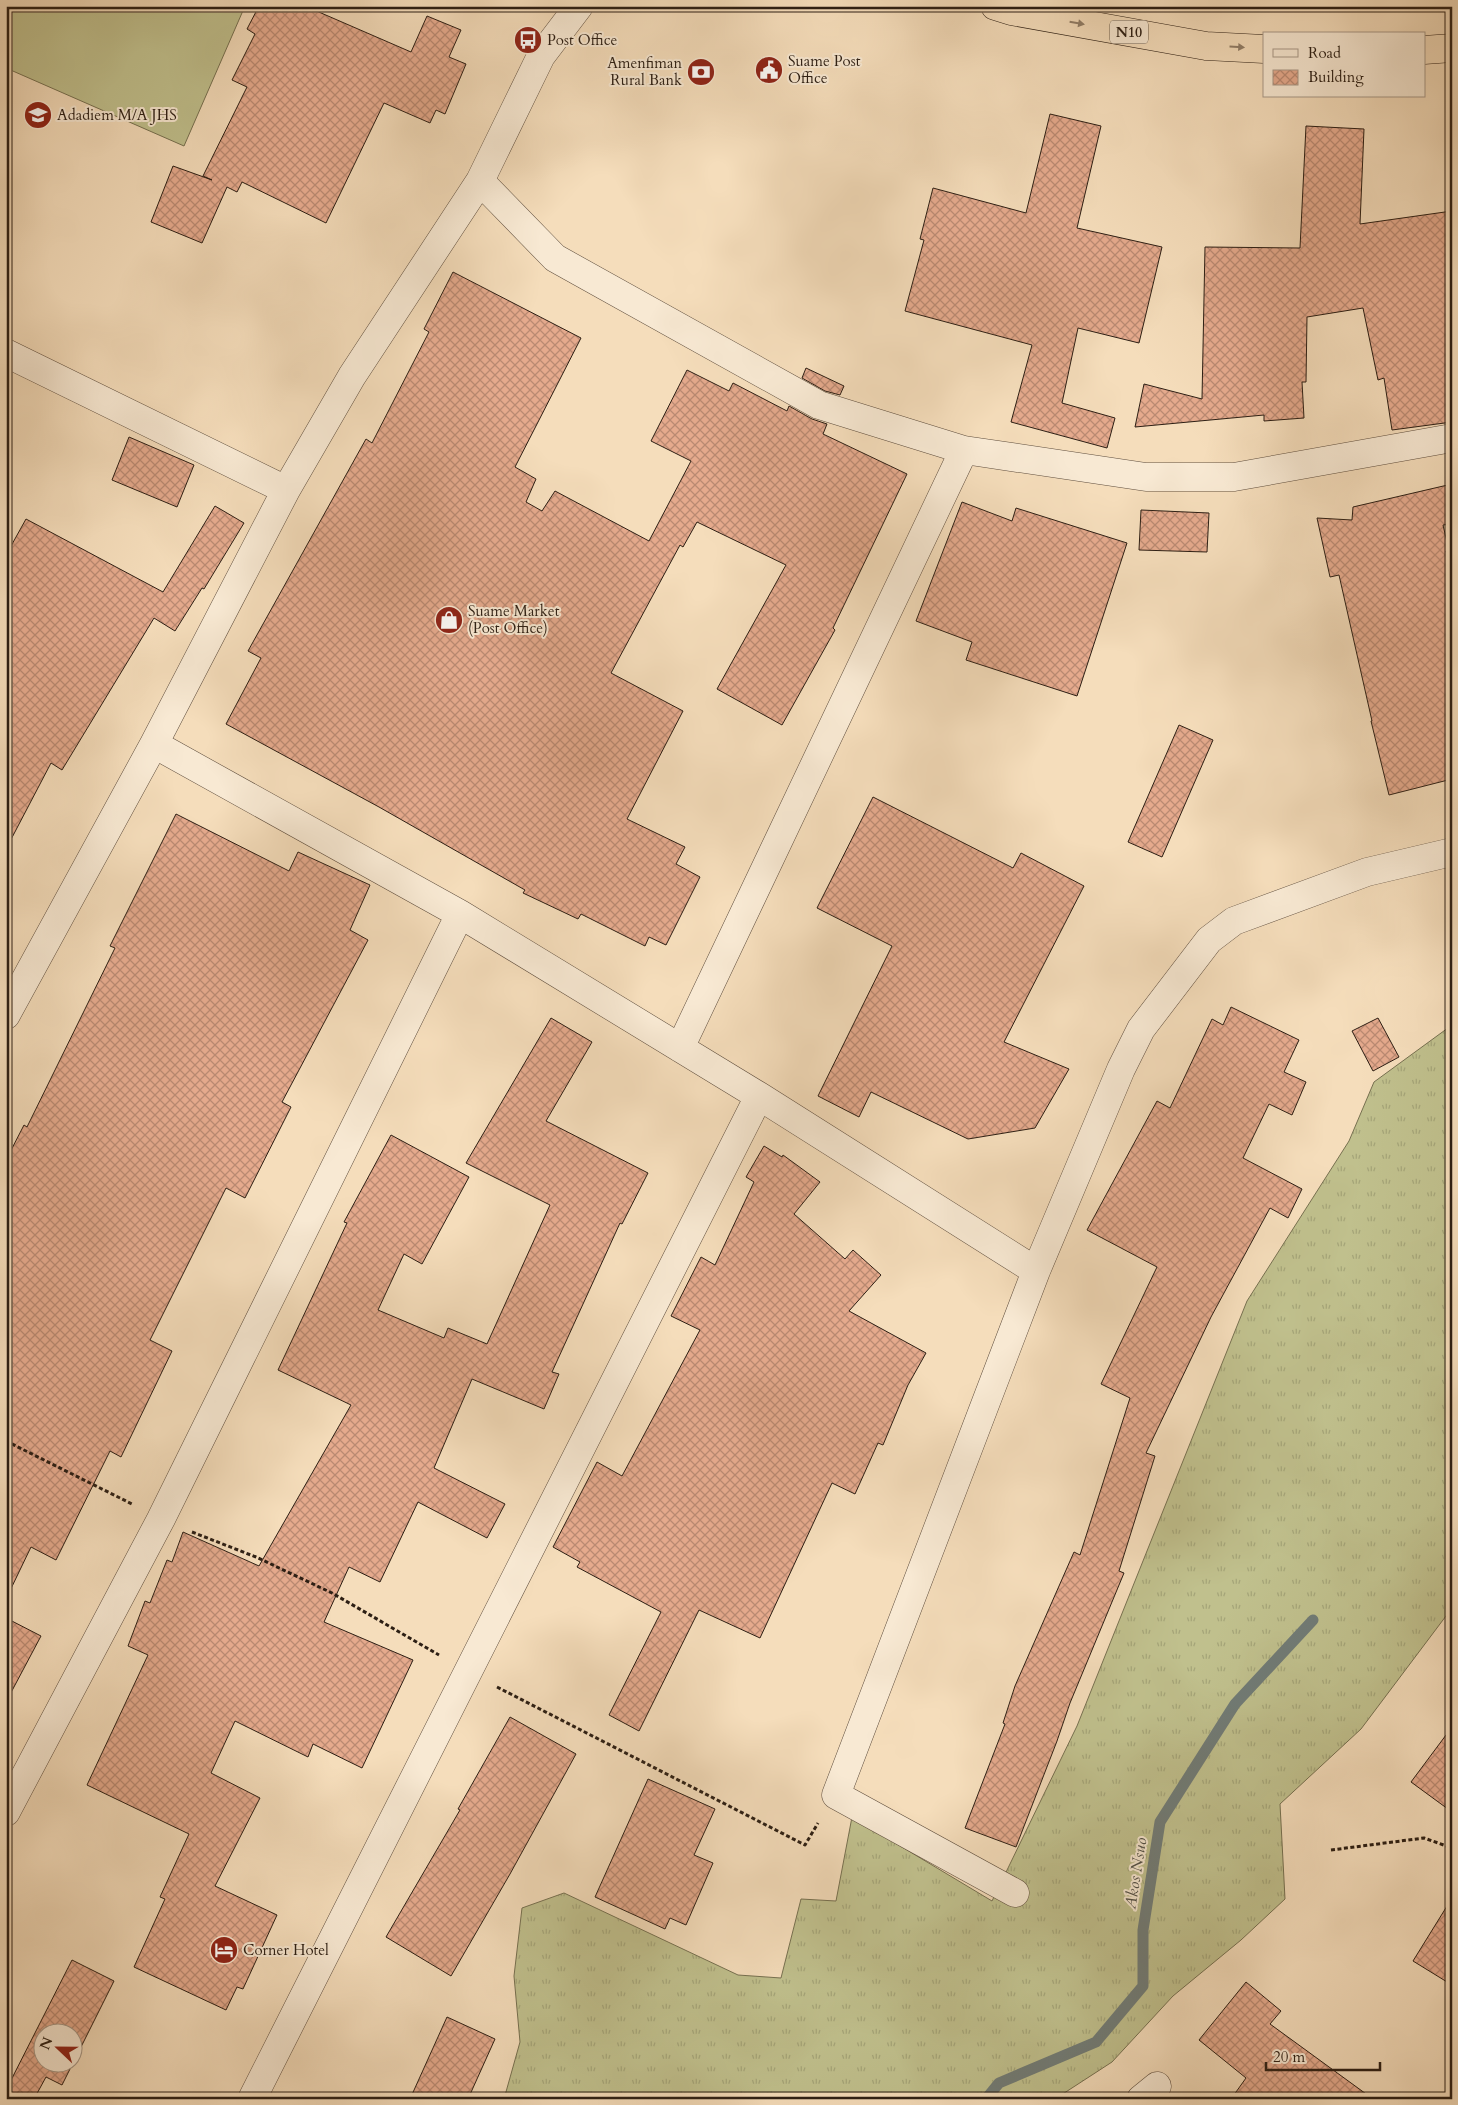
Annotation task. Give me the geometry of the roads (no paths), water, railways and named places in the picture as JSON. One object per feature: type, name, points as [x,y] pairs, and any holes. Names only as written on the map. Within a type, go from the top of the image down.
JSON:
[{"type":"highway","name":"N10","points":[[995,6],[1011,11],[1206,46],[1263,49]]},
{"type":"highway","points":[[1426,50],[1452,48]]},
{"type":"street","points":[[6,1015],[154,744],[286,490],[352,376],[480,181],[541,56],[579,6]]},
{"type":"street","points":[[480,181],[555,258],[563,263],[819,405],[964,450],[1146,476],[1234,477],[1452,438]]},
{"type":"street","points":[[6,353],[286,490]]},
{"type":"street","points":[[680,1048],[964,450]]},
{"type":"street","points":[[154,744],[460,914],[759,1096],[1036,1271]]},
{"type":"street","points":[[1015,1893],[836,1795],[1036,1271],[1121,1069],[1142,1029],[1209,940],[1234,921],[1367,872],[1452,852]]},
{"type":"street","points":[[6,1812],[161,1519],[460,914]]},
{"type":"street","points":[[252,2099],[759,1096]]},
{"type":"waterway","name":"Akos Nsuo","points":[[986,2099],[999,2083],[1096,2042],[1143,1986],[1143,1930],[1160,1822],[1235,1704],[1313,1620]]},
{"type":"place","name":"Post Office","points":[[528,40]]},
{"type":"place","name":"Suame Post Office","points":[[769,70]]},
{"type":"place","name":"Amenfiman Rural Bank","points":[[701,72]]},
{"type":"place","name":"Adadiem M/A JHS","points":[[38,115]]},
{"type":"place","name":"Suame Market (Post Office)","points":[[449,620]]},
{"type":"place","name":"Corner Hotel","points":[[224,1950]]}]
